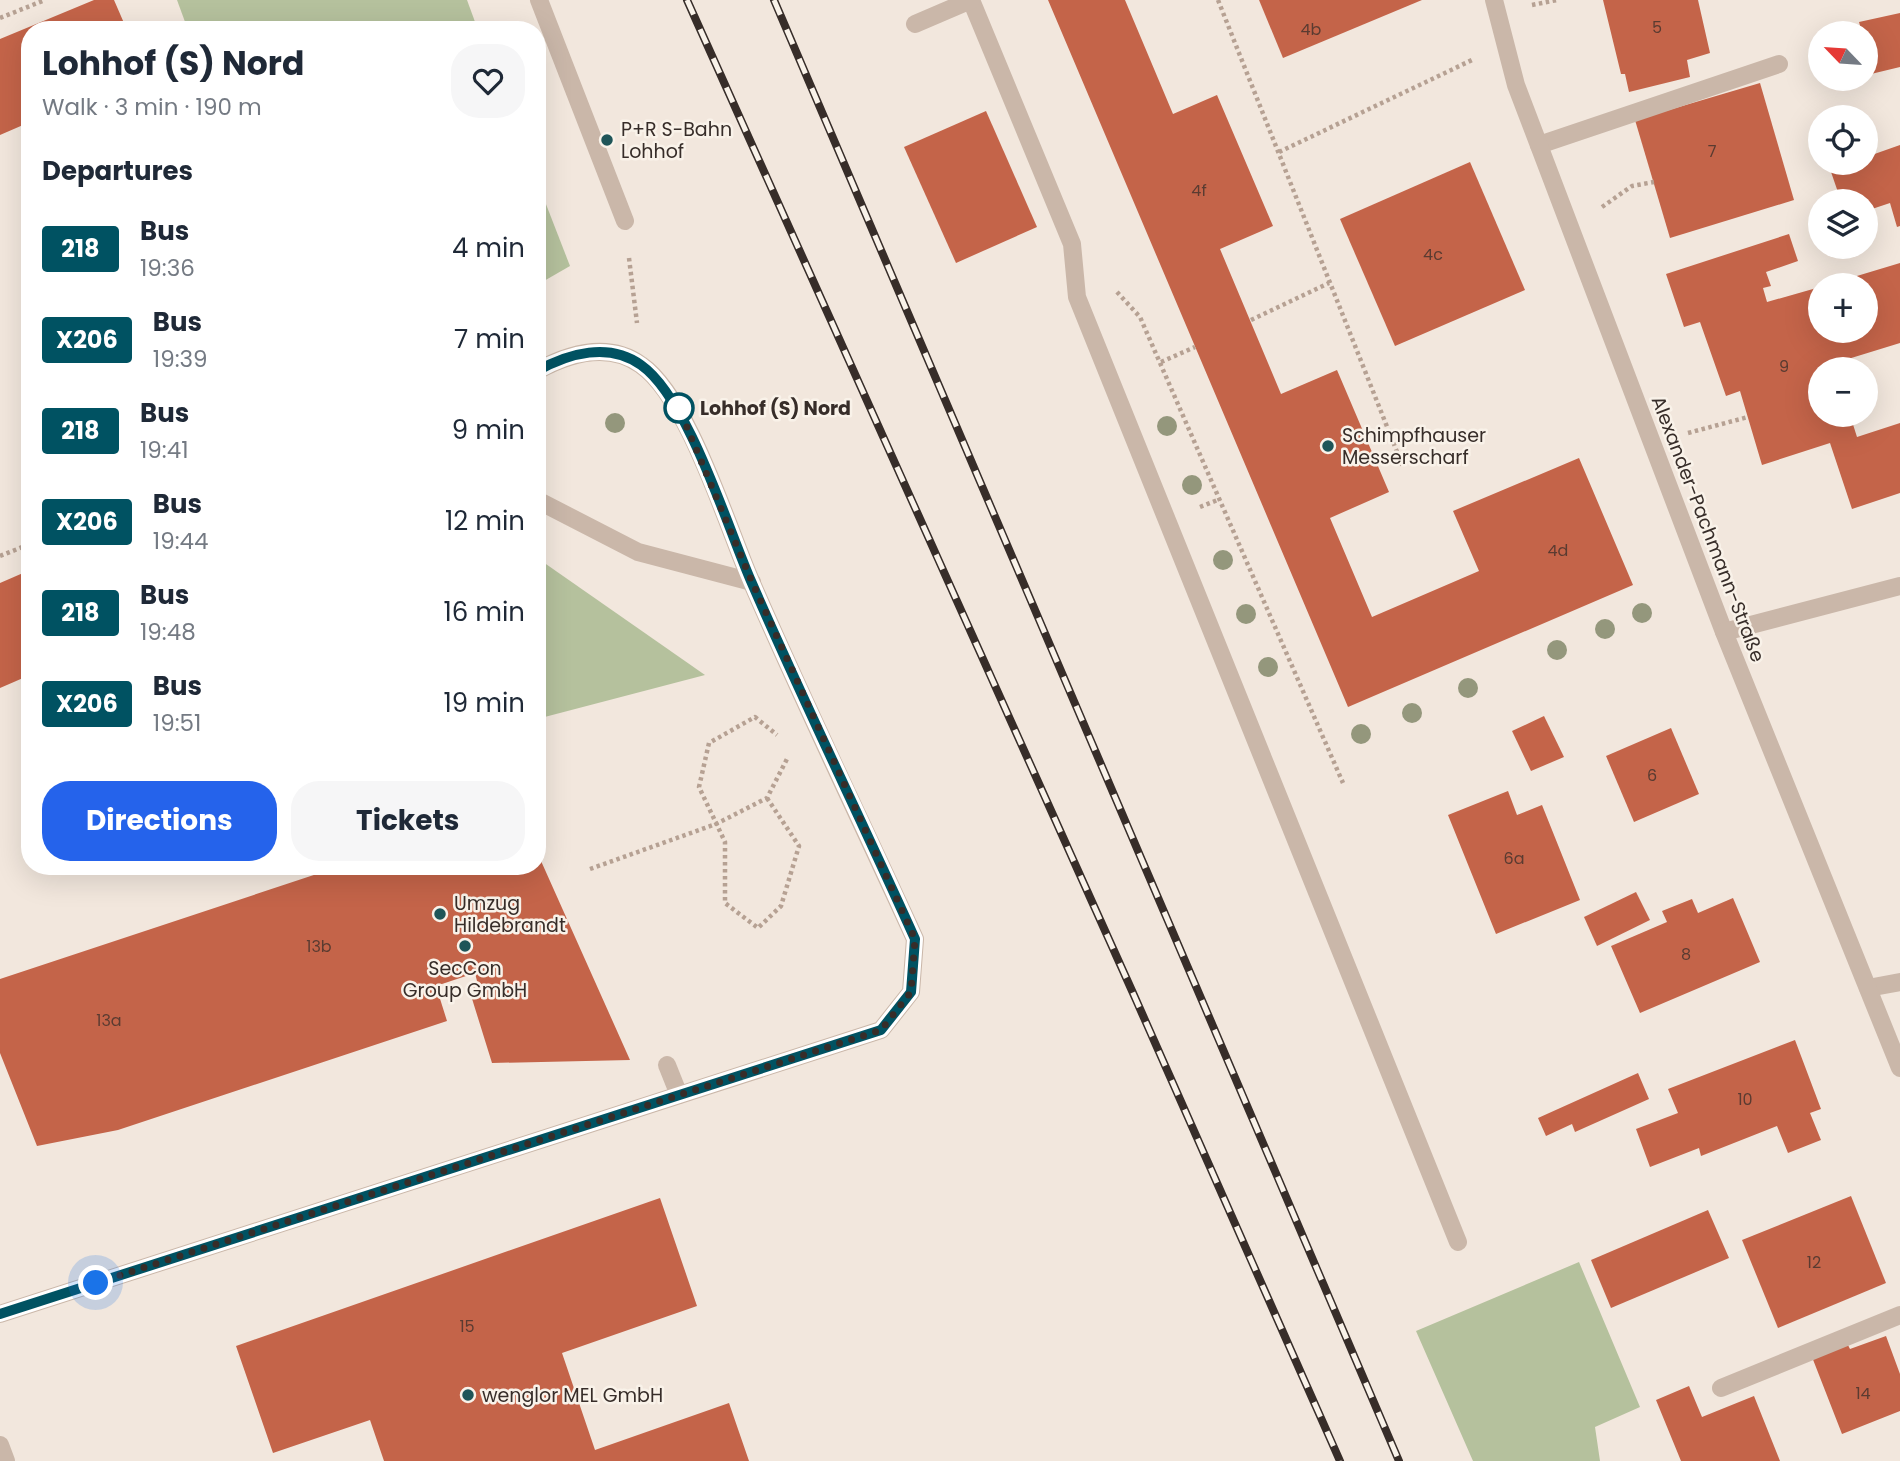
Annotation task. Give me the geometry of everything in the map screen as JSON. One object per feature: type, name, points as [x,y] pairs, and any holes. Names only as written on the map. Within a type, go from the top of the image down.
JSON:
[{"type":"street","points":[[538,0],[625,221]]},
{"type":"street","points":[[915,24],[971,0],[1072,244],[1077,297],[1458,1242]]},
{"type":"street","name":"Alexander-Pachmann-Straße","points":[[1494,0],[1516,85],[1724,632],[1900,1068]]},
{"type":"street","points":[[1539,145],[1779,64]]},
{"type":"street","points":[[0,1314],[881,1030],[911,992],[915,939],[752,582],[678,406],[642,365],[604,349],[546,366]]},
{"type":"street","points":[[546,505],[638,552],[752,582]]},
{"type":"street","points":[[1724,632],[1900,586]]},
{"type":"street","points":[[1868,988],[1900,982]]},
{"type":"street","points":[[667,1065],[679,1095]]},
{"type":"street","points":[[1721,1388],[1900,1315]]},
{"type":"street","points":[[0,1445],[6,1461]]},
{"type":"path","points":[[0,18],[45,0]]},
{"type":"path","points":[[1217,0],[1403,467]]},
{"type":"path","points":[[1279,152],[1505,44]]},
{"type":"path","points":[[1598,210],[1632,186],[1654,182]]},
{"type":"path","points":[[625,221],[642,365]]},
{"type":"path","points":[[1251,320],[1329,283]]},
{"type":"path","points":[[1115,290],[1140,317],[1161,362],[1343,783]]},
{"type":"path","points":[[1161,362],[1195,347]]},
{"type":"path","points":[[1678,436],[1748,417]]},
{"type":"path","points":[[0,556],[21,548]]},
{"type":"path","points":[[767,798],[799,846],[781,906],[758,928],[725,904],[725,842],[699,787],[709,743],[755,717],[783,741]]},
{"type":"path","points":[[590,869],[716,824],[767,798],[792,748]]},
{"type":"green space","points":[[177,0],[467,0],[475,21],[185,21]]},
{"type":"green space","points":[[546,204],[570,266],[546,280]]},
{"type":"green space","points":[[546,564],[705,675],[546,717]]},
{"type":"green space","points":[[1579,1262],[1640,1407],[1595,1427],[1600,1461],[1473,1461],[1416,1331]]},
{"type":"building","points":[[94,0],[114,0],[123,21],[43,21]]},
{"type":"building","points":[[1048,0],[1125,0],[1173,114],[1217,95],[1273,226],[1220,249],[1281,394],[1337,370],[1389,492],[1330,518],[1372,617],[1479,571],[1453,511],[1579,458],[1633,585],[1348,707]]},
{"type":"building","points":[[1259,0],[1422,0],[1283,58]]},
{"type":"building","points":[[1603,0],[1698,0],[1710,53],[1687,60],[1690,77],[1629,92],[1625,74],[1621,74]]},
{"type":"building","points":[[1900,13],[1900,67],[1878,72],[1878,21],[1864,21]]},
{"type":"building","points":[[21,30],[21,126],[0,135],[0,39]]},
{"type":"building","points":[[1760,83],[1794,200],[1670,238],[1635,120]]},
{"type":"building","points":[[986,111],[1037,227],[956,263],[904,147]]},
{"type":"building","points":[[1900,145],[1900,226],[1897,227],[1890,203],[1878,207],[1878,189],[1837,189],[1832,175],[1878,175],[1878,153]]},
{"type":"building","points":[[1470,162],[1525,290],[1395,346],[1340,219]]},
{"type":"building","points":[[1789,234],[1798,261],[1766,272],[1771,286],[1763,288],[1767,302],[1808,290],[1808,343],[1878,343],[1878,273],[1867,273],[1900,263],[1900,343],[1854,357],[1808,357],[1808,427],[1854,427],[1857,437],[1900,423],[1900,493],[1852,509],[1830,443],[1762,465],[1740,391],[1726,396],[1700,322],[1684,327],[1666,274]]},
{"type":"building","points":[[21,574],[21,679],[0,688],[0,583]]},
{"type":"building","points":[[1544,716],[1564,757],[1531,771],[1512,731]]},
{"type":"building","points":[[1671,728],[1699,794],[1634,822],[1606,756]]},
{"type":"building","points":[[1508,791],[1517,815],[1542,805],[1580,900],[1496,934],[1448,815]]},
{"type":"building","points":[[546,872],[630,1060],[492,1063],[469,989],[478,985],[475,973],[436,986],[447,1021],[118,1130],[37,1146],[0,1053],[0,979],[314,875],[546,875]]},
{"type":"building","points":[[1636,892],[1650,920],[1597,946],[1584,917]]},
{"type":"building","points":[[1733,898],[1760,962],[1640,1013],[1611,946],[1667,922],[1662,911],[1692,899],[1698,913]]},
{"type":"building","points":[[1795,1040],[1821,1109],[1810,1113],[1821,1140],[1788,1153],[1777,1126],[1701,1156],[1699,1148],[1650,1167],[1636,1129],[1678,1113],[1668,1089]]},
{"type":"building","points":[[1638,1073],[1649,1099],[1575,1132],[1572,1124],[1546,1136],[1538,1118]]},
{"type":"building","points":[[1851,1196],[1886,1283],[1778,1328],[1742,1240]]},
{"type":"building","points":[[660,1198],[697,1306],[562,1353],[595,1450],[729,1403],[749,1461],[384,1461],[370,1420],[273,1453],[236,1346]]},
{"type":"building","points":[[1708,1210],[1729,1258],[1611,1308],[1591,1260]]},
{"type":"building","points":[[1886,1336],[1900,1374],[1900,1411],[1842,1434],[1812,1357],[1847,1343],[1850,1349]]},
{"type":"building","points":[[1689,1386],[1702,1417],[1754,1396],[1780,1461],[1681,1461],[1656,1400]]},
{"type":"railway","points":[[687,0],[1340,1461]]},
{"type":"railway","points":[[774,0],[1399,1461]]},
{"type":"bus line","name":"218","points":[[0,1314],[881,1030],[911,992],[915,939],[752,582],[678,406],[642,365],[604,349],[546,366]]},
{"type":"place","name":"P+R S-Bahn Lohhof","points":[[607,140]]},
{"type":"place","name":"Lohhof (S) Nord","points":[[679,408]]},
{"type":"place","name":"Schimpfhauser Messerscharf","points":[[1328,446]]},
{"type":"place","name":"Umzug Hildebrandt","points":[[440,914]]},
{"type":"place","name":"SecCon Group GmbH","points":[[465,946]]},
{"type":"place","name":"wenglor MEL GmbH","points":[[468,1395]]},
{"type":"route","points":[[96,1283],[881,1030],[911,992],[915,939],[752,582],[678,406],[679,408]]}]
